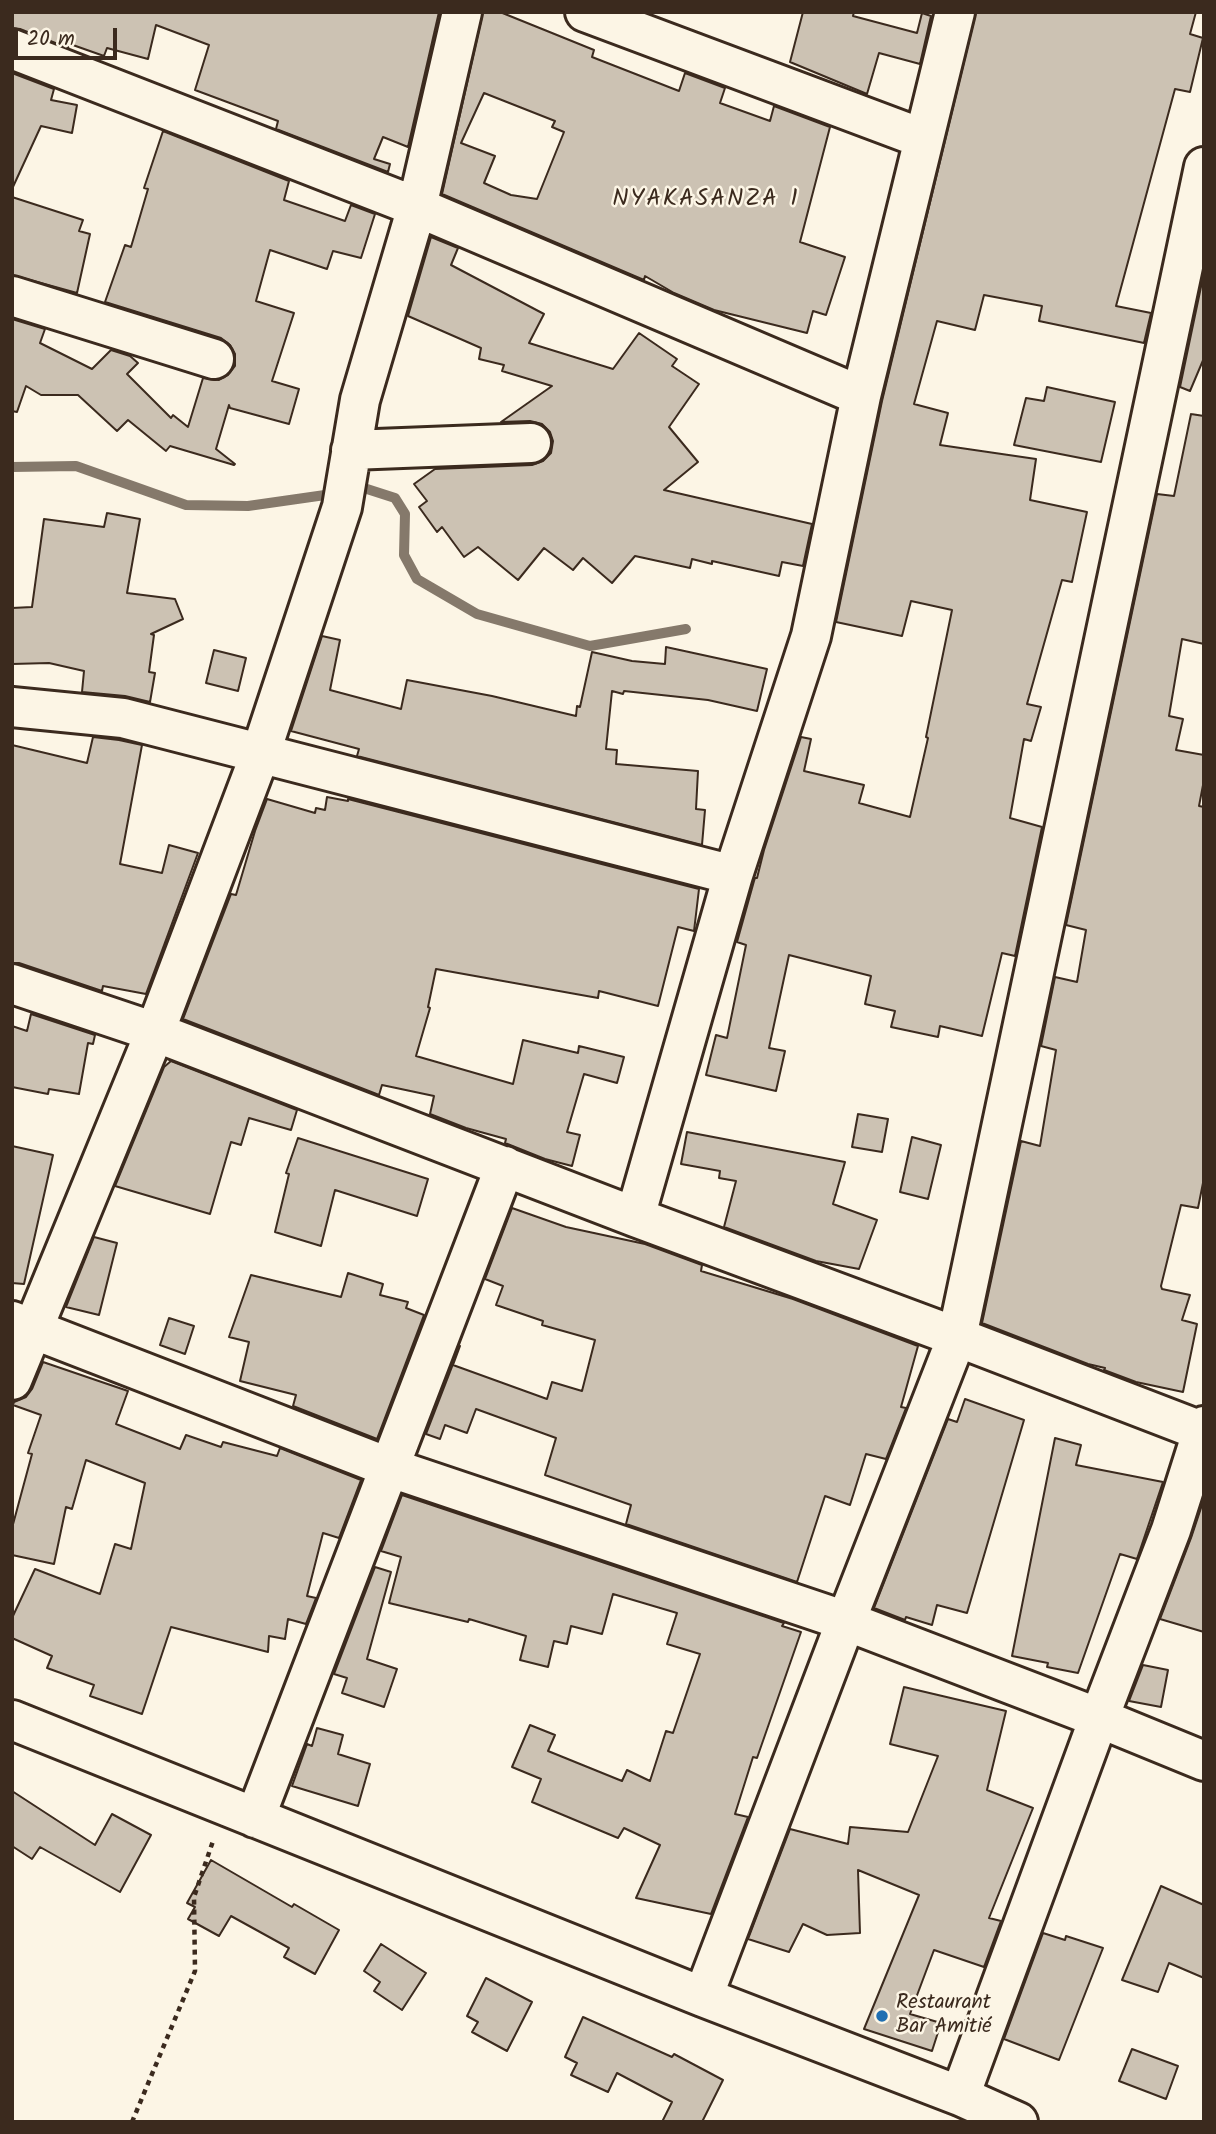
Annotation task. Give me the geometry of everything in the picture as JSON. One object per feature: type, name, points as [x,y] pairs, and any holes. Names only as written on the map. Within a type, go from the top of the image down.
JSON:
[{"type":"street","points":[[12,1380],[23,1324],[155,1032],[261,752],[347,477],[360,400],[417,207],[462,12]]},
{"type":"street","points":[[584,12],[924,139]]},
{"type":"street","points":[[635,1217],[733,875],[811,636],[861,396],[955,12]]},
{"type":"street","points":[[12,49],[417,207],[861,396]]},
{"type":"street","points":[[703,1997],[957,1337],[1204,167]]},
{"type":"street","points":[[12,296],[214,359]]},
{"type":"street","points":[[347,477],[531,443]]},
{"type":"street","points":[[12,707],[122,718],[733,875]]},
{"type":"street","points":[[12,984],[155,1032],[635,1217],[1203,1430],[1171,1530],[960,2096]]},
{"type":"street","points":[[240,1812],[388,1467],[505,1166]]},
{"type":"street","points":[[23,1324],[388,1467],[846,1621],[1099,1718],[1204,1762]]},
{"type":"street","points":[[12,1720],[703,1997],[960,2096],[1018,2122]]},
{"type":"path","points":[[132,2122],[195,1971],[194,1897],[240,1812]]},
{"type":"building","points":[[12,12],[439,12],[408,147],[383,137],[374,159],[390,164],[388,172],[276,129],[278,121],[195,90],[209,45],[156,25],[148,59],[107,48],[104,56],[70,44],[68,48],[12,28]]},
{"type":"building","points":[[483,12],[500,12],[594,50],[592,57],[679,91],[685,73],[725,88],[720,103],[770,121],[774,106],[830,127],[800,242],[845,257],[826,315],[813,311],[807,333],[714,310],[674,293],[645,276],[644,280],[442,194]],"holes":[[[484,93],[555,121],[552,127],[564,132],[537,199],[511,195],[484,183],[495,156],[461,143]]]},
{"type":"building","points":[[803,12],[854,12],[853,16],[917,33],[922,13],[931,16],[920,64],[879,53],[867,94],[790,62]]},
{"type":"building","points":[[976,12],[1196,12],[1190,34],[1203,38],[1190,92],[1175,89],[1116,306],[1151,313],[1144,343],[1039,321],[1042,306],[984,295],[975,330],[937,321],[914,404],[948,413],[940,445],[1036,459],[1030,500],[1087,512],[1072,582],[1062,580],[1027,704],[1041,707],[1031,741],[1024,739],[1010,818],[1042,827],[1015,956],[1002,953],[982,1036],[940,1026],[938,1037],[891,1027],[895,1011],[865,1004],[871,976],[789,955],[769,1048],[785,1051],[776,1091],[706,1075],[716,1035],[727,1038],[746,945],[737,942],[801,737],[811,739],[804,771],[864,785],[859,803],[910,817],[952,610],[911,601],[902,636],[836,622],[882,401]]},
{"type":"building","points":[[12,73],[54,89],[51,100],[77,105],[72,133],[41,126],[12,189]]},
{"type":"building","points":[[163,131],[289,181],[284,200],[345,221],[351,205],[375,214],[361,258],[333,251],[327,269],[270,250],[256,301],[294,313],[272,381],[299,389],[289,424],[230,408],[229,405],[216,449],[234,465],[170,446],[166,451],[128,420],[117,431],[78,395],[41,395],[26,386],[17,412],[12,411],[12,319],[45,329],[40,343],[92,369],[111,350],[130,356],[138,363],[127,374],[171,418],[173,415],[188,427],[203,378],[219,380],[228,375],[235,366],[235,354],[230,345],[221,338],[105,302],[125,245],[131,247],[148,189],[144,188]]},
{"type":"building","points":[[12,197],[83,220],[79,231],[90,234],[77,293],[12,275]]},
{"type":"building","points":[[431,237],[458,248],[451,265],[544,314],[529,343],[613,369],[639,333],[677,359],[672,366],[699,384],[669,427],[698,462],[664,490],[812,524],[803,566],[782,562],[779,576],[712,561],[712,564],[692,559],[690,568],[635,556],[612,583],[583,558],[573,570],[544,548],[518,580],[478,547],[464,557],[442,527],[437,532],[419,507],[427,501],[414,484],[435,469],[532,465],[543,461],[551,453],[553,441],[550,432],[542,424],[530,421],[501,422],[552,386],[502,371],[504,365],[479,359],[481,348],[408,316]]},
{"type":"building","points":[[1202,282],[1204,358],[1190,391],[1180,387]]},
{"type":"building","points":[[1047,387],[1115,402],[1101,462],[1014,445],[1026,398],[1044,401]]},
{"type":"building","points":[[1191,414],[1204,416],[1204,644],[1182,639],[1169,716],[1183,719],[1176,750],[1204,755],[1204,780],[1199,806],[1204,807],[1204,1178],[1198,1208],[1181,1205],[1161,1286],[1162,1289],[1190,1295],[1182,1320],[1197,1324],[1183,1392],[1136,1382],[982,1323],[1021,1141],[1040,1146],[1056,1050],[1041,1046],[1055,977],[1077,982],[1086,930],[1066,925],[1157,494],[1174,496]]},
{"type":"building","points":[[107,513],[140,519],[127,593],[175,599],[183,619],[151,634],[154,635],[149,672],[155,673],[150,702],[125,696],[82,692],[84,671],[49,663],[12,664],[12,608],[32,607],[44,519],[104,527]]},
{"type":"building","points":[[322,636],[340,640],[330,690],[401,709],[407,680],[576,716],[592,652],[632,661],[665,664],[666,647],[767,669],[757,711],[708,700],[612,691],[606,749],[617,750],[616,764],[698,771],[696,809],[705,810],[702,845],[357,756],[359,749],[291,731]]},
{"type":"building","points":[[214,650],[246,658],[238,691],[206,683]]},
{"type":"building","points":[[93,737],[142,745],[120,864],[162,873],[169,845],[198,853],[146,994],[103,986],[102,991],[12,963],[12,745],[87,763]]},
{"type":"building","points":[[327,797],[348,799],[699,889],[694,931],[678,927],[658,1006],[599,991],[598,998],[436,969],[428,1007],[430,1008],[416,1056],[513,1084],[523,1040],[578,1053],[579,1046],[624,1057],[617,1083],[584,1074],[567,1132],[580,1135],[572,1166],[545,1159],[505,1143],[506,1139],[430,1114],[434,1096],[382,1085],[379,1095],[183,1019],[231,894],[236,895],[267,799],[315,813],[316,808],[325,810]]},
{"type":"building","points":[[31,1014],[95,1035],[93,1044],[88,1043],[79,1094],[49,1089],[48,1094],[12,1087],[12,1026],[27,1031]]},
{"type":"building","points":[[171,1061],[297,1110],[291,1130],[249,1118],[241,1145],[231,1142],[210,1214],[115,1186],[164,1067]]},
{"type":"building","points":[[858,1114],[888,1119],[882,1152],[852,1147]]},
{"type":"building","points":[[687,1132],[845,1162],[833,1204],[877,1220],[859,1269],[816,1261],[724,1227],[736,1181],[719,1178],[720,1171],[681,1164]]},
{"type":"building","points":[[912,1137],[941,1145],[928,1199],[900,1192]]},
{"type":"building","points":[[298,1138],[428,1179],[417,1216],[335,1190],[321,1246],[275,1232],[289,1174],[286,1173]]},
{"type":"building","points":[[12,1146],[53,1155],[24,1284],[12,1283]]},
{"type":"building","points":[[512,1208],[566,1227],[645,1244],[702,1265],[701,1271],[793,1299],[918,1346],[901,1407],[906,1408],[886,1459],[866,1454],[850,1505],[825,1496],[797,1582],[626,1524],[631,1505],[545,1475],[556,1438],[476,1409],[467,1433],[445,1425],[440,1439],[426,1434],[460,1346],[453,1365],[547,1399],[552,1382],[582,1391],[595,1340],[542,1325],[543,1321],[496,1305],[503,1286],[485,1279]]},
{"type":"building","points":[[94,1237],[117,1243],[99,1315],[66,1307]]},
{"type":"building","points":[[348,1273],[383,1284],[380,1295],[408,1302],[406,1308],[424,1315],[377,1439],[293,1406],[296,1395],[240,1381],[249,1342],[229,1337],[251,1275],[341,1297]]},
{"type":"building","points":[[169,1318],[194,1326],[185,1354],[160,1345]]},
{"type":"building","points":[[43,1362],[128,1391],[116,1424],[180,1449],[186,1435],[221,1447],[223,1442],[277,1456],[280,1448],[361,1480],[339,1538],[323,1533],[307,1596],[316,1598],[306,1624],[288,1619],[285,1639],[269,1636],[268,1652],[171,1627],[142,1714],[90,1696],[94,1685],[47,1668],[52,1656],[12,1638],[12,1618],[35,1569],[100,1594],[115,1544],[131,1549],[145,1483],[86,1460],[72,1509],[66,1507],[54,1564],[12,1555],[12,1528],[32,1454],[28,1453],[41,1415],[13,1405],[26,1397],[32,1389]]},
{"type":"building","points":[[965,1399],[1024,1420],[967,1613],[937,1605],[932,1625],[906,1617],[905,1620],[874,1608],[948,1419],[957,1422]]},
{"type":"building","points":[[1055,1438],[1081,1445],[1076,1465],[1163,1482],[1137,1559],[1120,1554],[1078,1673],[1047,1667],[1048,1663],[1012,1656]]},
{"type":"building","points":[[402,1495],[784,1623],[782,1626],[801,1632],[757,1758],[753,1757],[735,1814],[748,1817],[711,1914],[636,1898],[660,1845],[624,1828],[618,1838],[532,1802],[541,1779],[512,1767],[530,1725],[555,1735],[548,1751],[622,1781],[627,1770],[650,1781],[666,1731],[673,1733],[700,1654],[667,1644],[677,1613],[613,1594],[602,1634],[571,1626],[567,1644],[554,1641],[548,1667],[520,1660],[526,1636],[469,1619],[468,1622],[389,1603],[401,1557],[381,1551]]},
{"type":"building","points":[[1204,1499],[1204,1632],[1160,1619]]},
{"type":"building","points":[[375,1567],[391,1572],[367,1659],[397,1669],[384,1707],[342,1693],[347,1678],[334,1674]]},
{"type":"building","points":[[1143,1665],[1168,1670],[1161,1707],[1129,1701]]},
{"type":"building","points":[[904,1687],[1006,1711],[987,1790],[1033,1808],[989,1918],[1001,1921],[984,1967],[934,1950],[910,2014],[941,2023],[932,2051],[864,2029],[919,1895],[858,1870],[860,1933],[827,1935],[803,1924],[789,1952],[748,1939],[790,1829],[848,1844],[850,1827],[908,1832],[938,1756],[890,1744]]},
{"type":"building","points":[[317,1728],[343,1735],[338,1754],[370,1764],[358,1806],[292,1786],[307,1744],[312,1746]]},
{"type":"building","points":[[12,1791],[95,1845],[112,1814],[151,1835],[120,1892],[40,1847],[32,1859],[12,1846]]},
{"type":"building","points":[[211,1860],[292,1907],[294,1904],[339,1930],[315,1974],[284,1957],[289,1948],[231,1916],[219,1936],[188,1919],[195,1907],[187,1903]]},
{"type":"building","points":[[1161,1886],[1204,1905],[1204,1978],[1169,1963],[1158,1992],[1122,1980]]},
{"type":"building","points":[[1043,1933],[1065,1940],[1066,1936],[1103,1948],[1059,2060],[1004,2039]]},
{"type":"building","points":[[381,1944],[426,1973],[402,2010],[374,1991],[380,1982],[364,1971]]},
{"type":"building","points":[[486,1978],[532,2002],[507,2051],[472,2032],[478,2022],[467,2016]]},
{"type":"building","points":[[583,2017],[672,2057],[674,2054],[723,2080],[702,2122],[662,2122],[672,2102],[617,2073],[608,2092],[571,2075],[577,2063],[565,2057]]},
{"type":"building","points":[[1132,2049],[1178,2066],[1166,2099],[1119,2081]]},
{"type":"waterway","points":[[12,467],[76,466],[186,505],[248,506],[367,489],[395,498],[405,514],[404,555],[417,579],[477,614],[590,646],[686,629]]},
{"type":"place","name":"Restaurant Bar Amitié","points":[[882,2016]]},
{"type":"district","name":"NYAKASANZA 1","points":[[706,201]]}]
